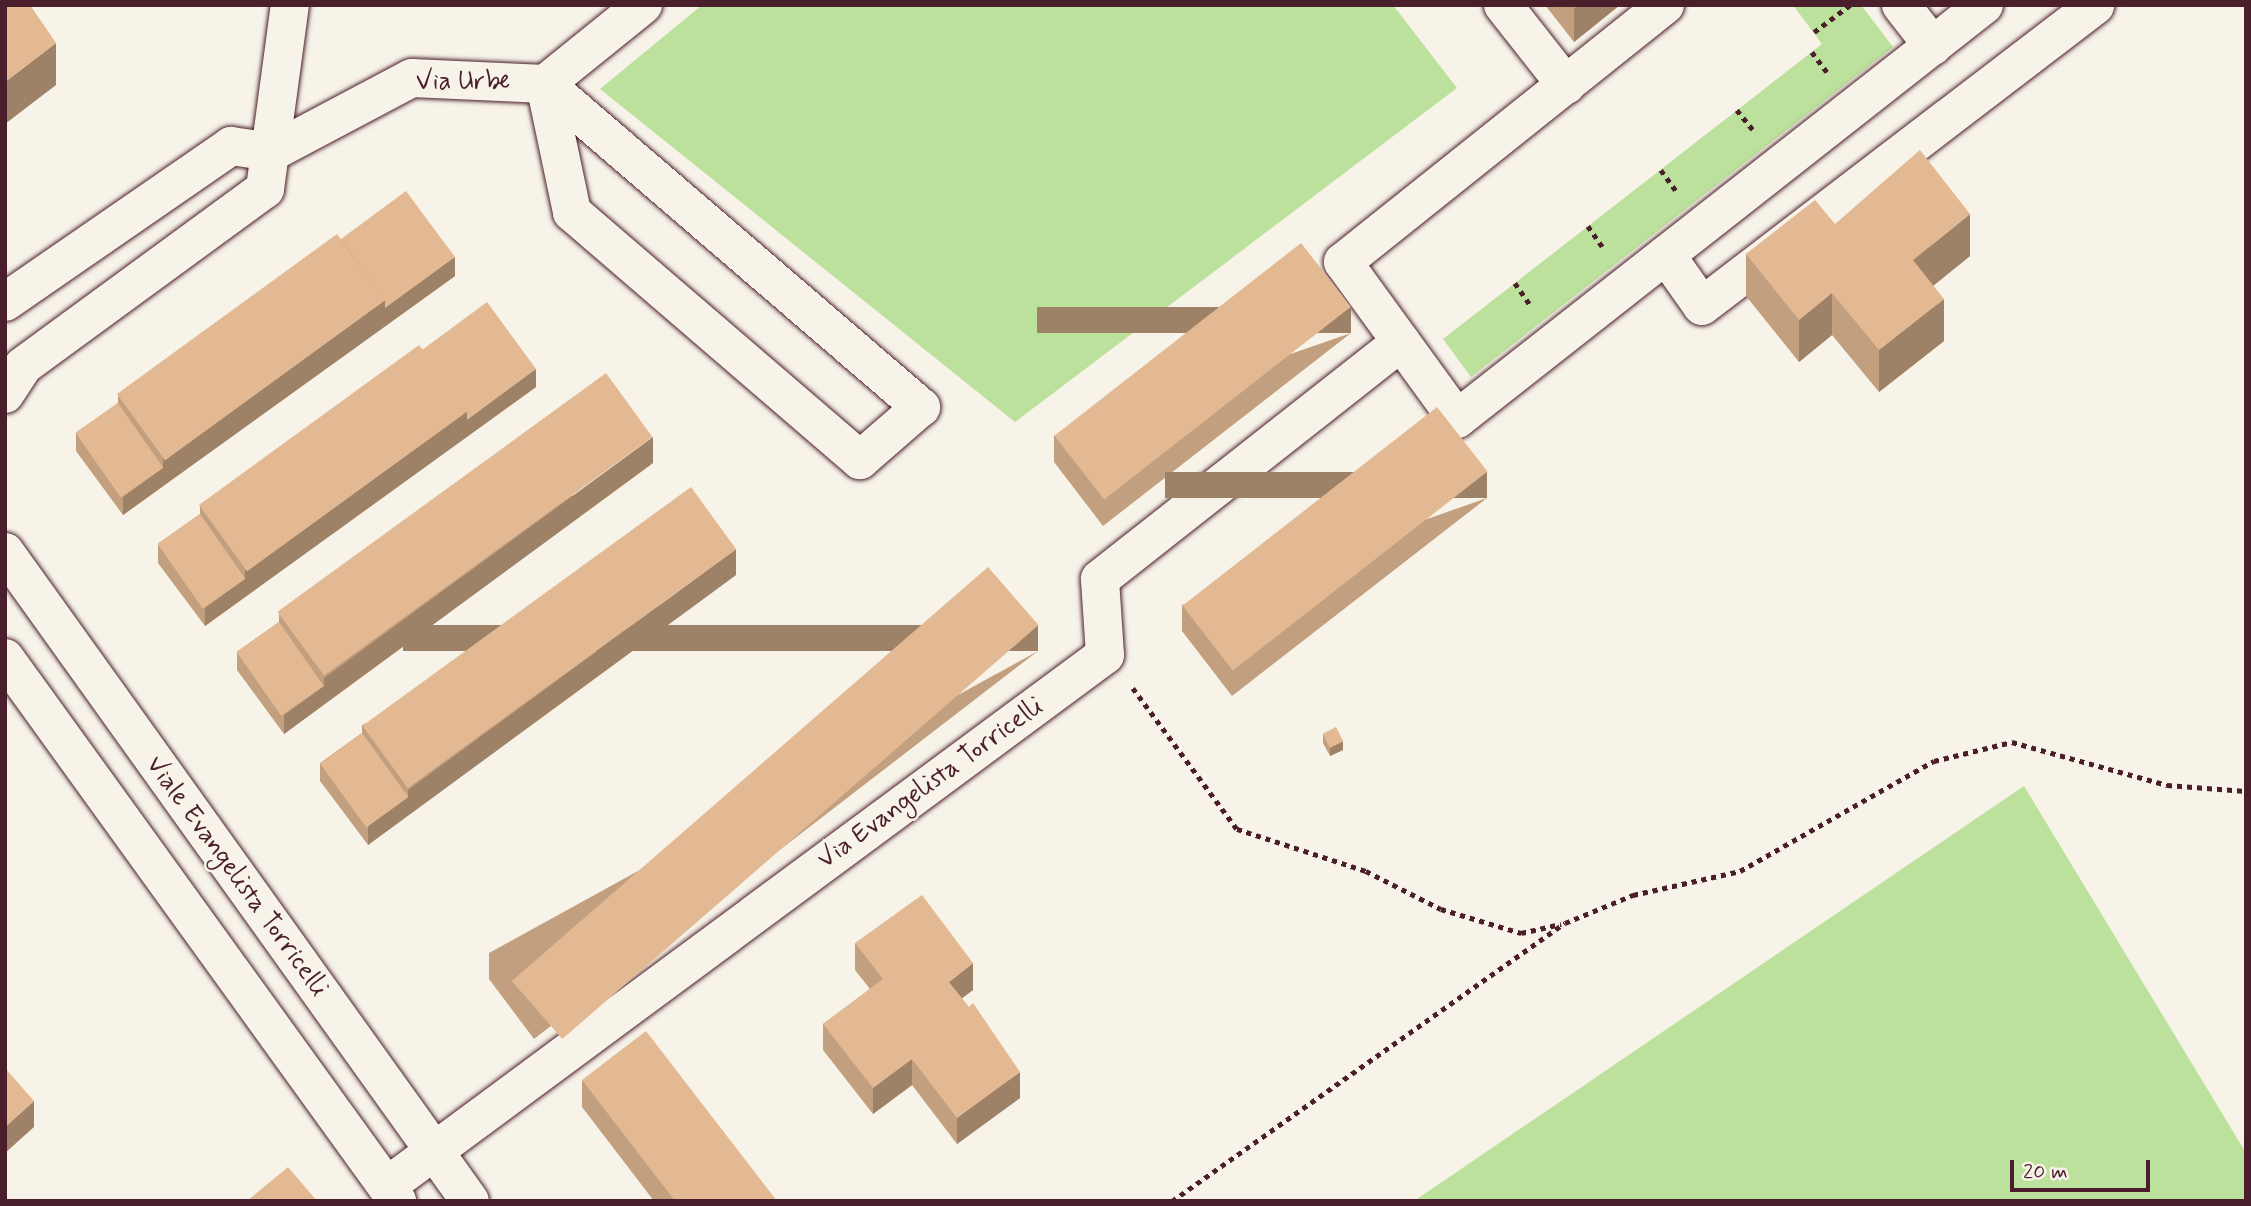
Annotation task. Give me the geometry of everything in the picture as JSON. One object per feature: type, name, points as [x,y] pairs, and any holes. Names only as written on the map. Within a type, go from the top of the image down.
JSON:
[{"type":"street","points":[[5,394],[23,366],[265,189],[290,5]]},
{"type":"street","name":"Via Urbe","points":[[272,152],[412,78],[545,84],[643,5]]},
{"type":"street","points":[[1503,5],[1566,85]]},
{"type":"street","points":[[1665,5],[1343,262],[1457,419],[1984,5]]},
{"type":"street","points":[[1902,5],[1933,46]]},
{"type":"street","points":[[1666,255],[1702,306],[2091,7]]},
{"type":"street","points":[[545,84],[920,407],[860,460],[572,212],[545,84]]},
{"type":"street","points":[[5,302],[231,146],[272,152]]},
{"type":"street","points":[[1105,655],[1100,579],[1401,342]]},
{"type":"street","name":"Viale Evangelista Torricelli","points":[[5,552],[470,1201]]},
{"type":"street","name":"Via Evangelista Torricelli","points":[[392,1194],[434,1151],[1105,655]]},
{"type":"street","points":[[5,658],[392,1194]]},
{"type":"path","points":[[1814,32],[1850,5]]},
{"type":"path","points":[[1105,655],[1237,829],[1366,870],[1441,909],[1521,933],[1565,923],[1633,895],[1740,871],[1934,761],[1978,746],[2012,742],[2167,785],[2246,790]]},
{"type":"path","points":[[1172,1201],[1565,923]]},
{"type":"green space","points":[[702,5],[1393,5],[1457,88],[1015,422],[600,89]]},
{"type":"green space","points":[[1793,5],[1861,5],[1893,47],[1471,377],[1443,339],[1822,44]]},
{"type":"green space","points":[[2024,786],[2246,1153],[2246,1201],[1414,1201]]},
{"type":"building","points":[[5,5],[30,5],[56,43],[5,82]]},
{"type":"building","points":[[1920,150],[1970,214],[1913,260],[1944,299],[1879,350],[1832,293],[1799,320],[1746,254],[1815,200],[1835,224]]},
{"type":"building","points":[[406,191],[455,257],[385,308],[385,300],[341,239]]},
{"type":"building","points":[[337,234],[385,300],[165,460],[117,394]]},
{"type":"building","points":[[1301,243],[1351,307],[1104,500],[1054,436]]},
{"type":"building","points":[[487,302],[536,369],[467,420],[467,412],[422,350]]},
{"type":"building","points":[[419,345],[467,411],[247,571],[199,505]]},
{"type":"building","points":[[606,373],[652,437],[324,676],[278,612]]},
{"type":"building","points":[[118,403],[163,468],[121,498],[75,433]]},
{"type":"building","points":[[1437,407],[1487,472],[1233,670],[1182,606]]},
{"type":"building","points":[[691,487],[736,549],[408,788],[363,726]]},
{"type":"building","points":[[200,514],[245,579],[203,609],[157,544]]},
{"type":"building","points":[[988,567],[1039,625],[562,1039],[512,981]]},
{"type":"building","points":[[279,622],[324,686],[281,716],[236,652]]},
{"type":"building","points":[[1336,727],[1343,741],[1330,748],[1323,734]]},
{"type":"building","points":[[362,733],[408,797],[366,827],[320,764]]},
{"type":"building","points":[[922,895],[973,963],[949,982],[969,1007],[973,1003],[1020,1072],[957,1118],[912,1059],[873,1088],[823,1024],[883,979],[855,943]]},
{"type":"building","points":[[646,1031],[777,1201],[675,1201],[582,1080]]},
{"type":"building","points":[[5,1068],[34,1101],[5,1127]]},
{"type":"building","points":[[288,1167],[317,1201],[247,1201]]}]
